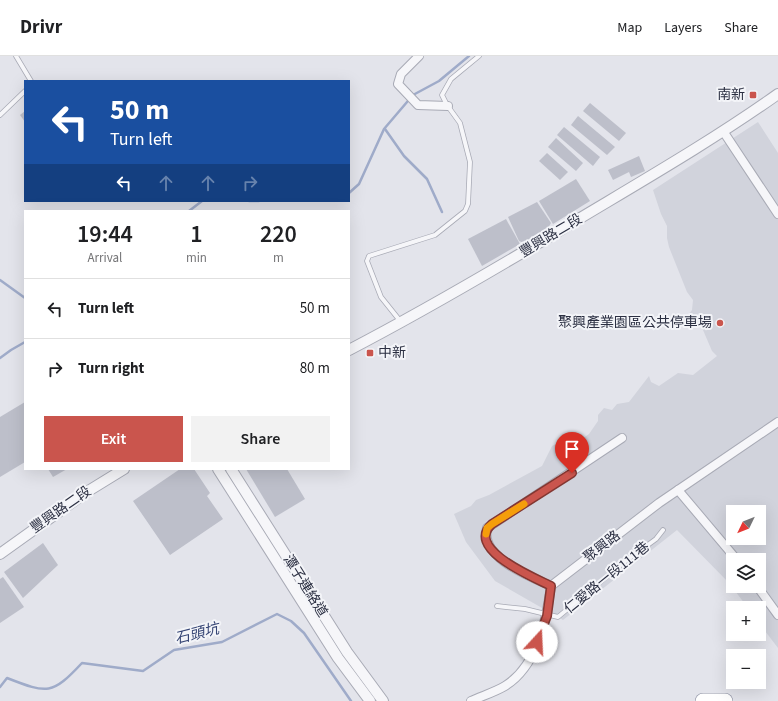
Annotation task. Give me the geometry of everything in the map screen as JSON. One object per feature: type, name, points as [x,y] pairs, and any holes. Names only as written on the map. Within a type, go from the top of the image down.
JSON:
[{"type":"highway","points":[[703,701],[725,701]]},
{"type":"street","points":[[419,56],[401,74],[398,84],[418,105],[448,106]]},
{"type":"street","name":"豐興路二段","points":[[350,349],[402,323],[494,271],[671,164],[748,116],[778,94]]},
{"type":"street","name":"豐興路二段","points":[[748,116],[778,102]]},
{"type":"street","points":[[723,131],[778,214]]},
{"type":"street","name":"聚興路","points":[[551,586],[678,490],[778,422]]},
{"type":"street","points":[[471,701],[504,687],[522,672],[532,654],[547,616],[551,586],[520,571],[492,551],[486,540],[487,528],[622,438]]},
{"type":"street","name":"豐興路二段","points":[[0,554],[85,493],[122,470]]},
{"type":"street","name":"潭子連絡道","points":[[219,470],[338,658],[370,701]]},
{"type":"street","name":"潭子連絡道","points":[[232,470],[347,652],[383,701]]},
{"type":"street","points":[[678,490],[730,553]]},
{"type":"street","points":[[762,593],[778,614]]},
{"type":"lane","points":[[16,56],[30,80]]},
{"type":"lane","points":[[402,323],[381,297],[367,261],[368,256],[434,235],[465,211],[468,204],[470,162],[460,123],[442,95],[451,79],[479,56]]},
{"type":"lane","points":[[0,115],[24,92]]},
{"type":"lane","name":"仁愛路一段111巷","points":[[547,616],[558,617],[623,563],[656,539],[663,530]]},
{"type":"lane","points":[[497,606],[525,610],[547,616]]},
{"type":"shaded area","points":[[758,122],[778,153],[778,648],[766,632],[766,601],[743,601],[737,593],[766,593],[766,553],[726,553],[726,580],[677,530],[563,620],[495,581],[466,542],[454,514],[471,506],[476,500],[489,495],[542,466],[552,446],[571,437],[576,436],[582,439],[589,434],[598,421],[598,415],[604,408],[612,410],[617,404],[629,402],[649,376],[651,382],[659,386],[678,373],[693,375],[717,356],[712,351],[703,330],[698,324],[686,322],[684,320],[692,310],[693,300],[687,292],[669,247],[667,226],[661,214],[653,190]]},
{"type":"building","points":[[590,103],[626,133],[619,141],[583,111]]},
{"type":"building","points":[[24,112],[24,121],[20,115]]},
{"type":"building","points":[[578,116],[615,147],[607,155],[571,125]]},
{"type":"building","points":[[564,127],[600,157],[593,166],[557,135]]},
{"type":"building","points":[[556,138],[583,163],[576,171],[548,147]]},
{"type":"building","points":[[547,153],[568,172],[560,180],[539,161]]},
{"type":"building","points":[[639,156],[645,171],[631,177],[629,172],[613,180],[608,170]]},
{"type":"building","points":[[576,179],[590,201],[553,224],[539,201]]},
{"type":"building","points":[[537,202],[551,223],[548,228],[524,243],[519,241],[508,217]]},
{"type":"building","points":[[506,219],[520,244],[482,266],[468,239]]},
{"type":"building","points":[[24,403],[24,463],[0,477],[0,417]]},
{"type":"building","points":[[49,470],[65,470],[53,477]]},
{"type":"building","points":[[179,470],[195,470],[210,493],[207,496],[223,519],[170,555],[133,501]]},
{"type":"building","points":[[247,470],[288,470],[305,499],[275,517]]},
{"type":"building","points":[[43,543],[58,565],[23,598],[4,572]]},
{"type":"building","points":[[3,577],[24,607],[0,623],[0,579]]},
{"type":"waterway","points":[[350,192],[359,184],[384,129],[413,95],[439,81],[469,56]]},
{"type":"waterway","points":[[385,129],[404,156],[427,179],[442,212]]},
{"type":"waterway","points":[[190,210],[201,202]]},
{"type":"waterway","points":[[0,280],[24,297]]},
{"type":"waterway","points":[[0,358],[24,343]]},
{"type":"waterway","name":"石頭坑","points":[[0,687],[7,678],[41,689],[56,686],[82,663],[143,671],[174,650],[222,642],[277,614],[291,621],[304,633],[351,701]]},
{"type":"slow traffic","points":[[486,534],[487,528],[492,524],[524,504]]},
{"type":"place","name":"南新","points":[[753,95]]},
{"type":"place","name":"聚興產業園區公共停車場","points":[[720,323]]},
{"type":"place","name":"中新","points":[[370,353]]},
{"type":"route","points":[[537,642],[547,616],[551,586],[520,571],[492,551],[486,540],[487,528],[572,473]]}]
